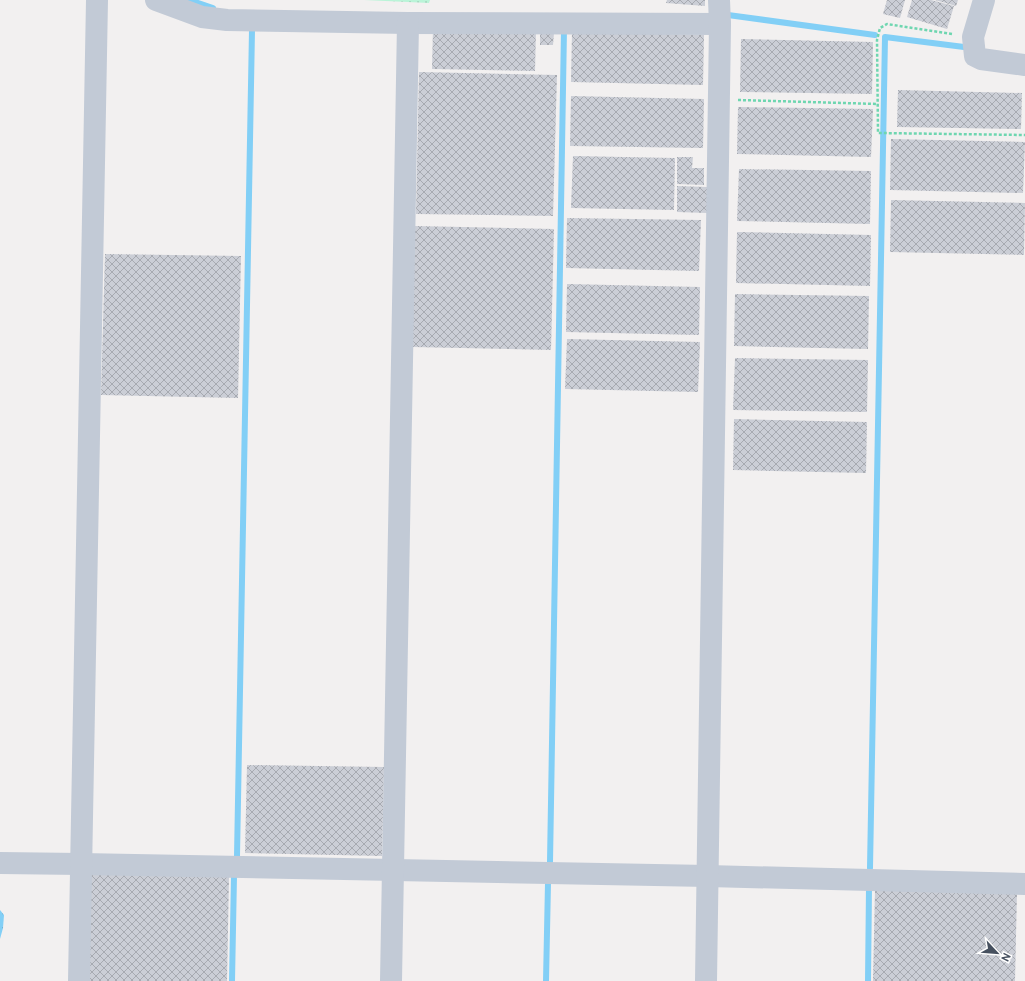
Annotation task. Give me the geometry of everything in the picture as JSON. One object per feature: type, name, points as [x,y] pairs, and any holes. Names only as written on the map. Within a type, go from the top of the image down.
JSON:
[{"type":"street","points":[[79,981],[98,0]]},
{"type":"street","points":[[156,0],[202,17],[227,20],[408,23],[720,24]]},
{"type":"street","points":[[706,981],[720,0]]},
{"type":"street","points":[[984,0],[973,37],[975,56],[981,59],[1025,65]]},
{"type":"street","points":[[392,981],[408,23]]},
{"type":"street","points":[[0,863],[708,876],[1025,884]]},
{"type":"path","points":[[973,37],[887,24],[880,28],[877,40],[878,133],[1025,135]]},
{"type":"path","points":[[719,100],[878,104]]},
{"type":"green space","points":[[364,0],[430,0],[429,3]]},
{"type":"water","points":[[0,910],[4,915],[0,939]]},
{"type":"building","points":[[667,0],[705,0],[705,6],[666,3]]},
{"type":"building","points":[[887,0],[905,0],[900,18],[883,14]]},
{"type":"building","points":[[912,0],[931,0],[954,6],[947,29],[907,17]]},
{"type":"building","points":[[935,0],[958,0],[956,6]]},
{"type":"building","points":[[433,28],[536,30],[535,71],[432,69]]},
{"type":"building","points":[[572,32],[704,35],[703,85],[571,82]]},
{"type":"building","points":[[540,33],[554,33],[553,45],[540,45]]},
{"type":"building","points":[[741,39],[873,42],[872,94],[740,92]]},
{"type":"building","points":[[419,72],[557,75],[553,216],[416,214]]},
{"type":"building","points":[[898,90],[1022,93],[1021,129],[897,127]]},
{"type":"building","points":[[571,96],[704,99],[703,148],[570,146]]},
{"type":"building","points":[[738,107],[873,109],[871,157],[737,154]]},
{"type":"building","points":[[891,139],[1025,142],[1023,193],[890,190]]},
{"type":"building","points":[[573,156],[675,158],[674,210],[571,208]]},
{"type":"building","points":[[677,157],[693,157],[692,168],[704,168],[704,185],[677,184]]},
{"type":"building","points":[[739,169],[871,171],[870,224],[737,221]]},
{"type":"building","points":[[677,186],[707,187],[707,213],[677,212]]},
{"type":"building","points":[[891,200],[1025,203],[1024,255],[890,252]]},
{"type":"building","points":[[567,218],[701,220],[699,271],[566,268]]},
{"type":"building","points":[[415,226],[554,229],[551,350],[412,347]]},
{"type":"building","points":[[737,232],[871,235],[870,286],[736,283]]},
{"type":"building","points":[[105,254],[241,256],[238,398],[101,395]]},
{"type":"building","points":[[567,284],[700,287],[699,335],[566,332]]},
{"type":"building","points":[[735,294],[869,296],[868,349],[734,346]]},
{"type":"building","points":[[567,339],[700,342],[698,392],[565,389]]},
{"type":"building","points":[[735,358],[868,360],[867,412],[733,410]]},
{"type":"building","points":[[734,419],[867,422],[866,473],[733,470]]},
{"type":"building","points":[[247,765],[384,767],[382,856],[245,853]]},
{"type":"building","points":[[90,873],[229,876],[227,981],[87,981]]},
{"type":"building","points":[[875,890],[1017,892],[1015,981],[873,981]]},
{"type":"waterway","points":[[189,0],[213,8]]},
{"type":"waterway","points":[[728,15],[875,35]]},
{"type":"waterway","points":[[550,862],[564,29]]},
{"type":"waterway","points":[[237,856],[252,30]]},
{"type":"waterway","points":[[870,868],[885,37],[964,47]]},
{"type":"waterway","points":[[232,981],[234,876]]},
{"type":"waterway","points":[[546,981],[548,883]]},
{"type":"waterway","points":[[868,981],[869,888]]}]
